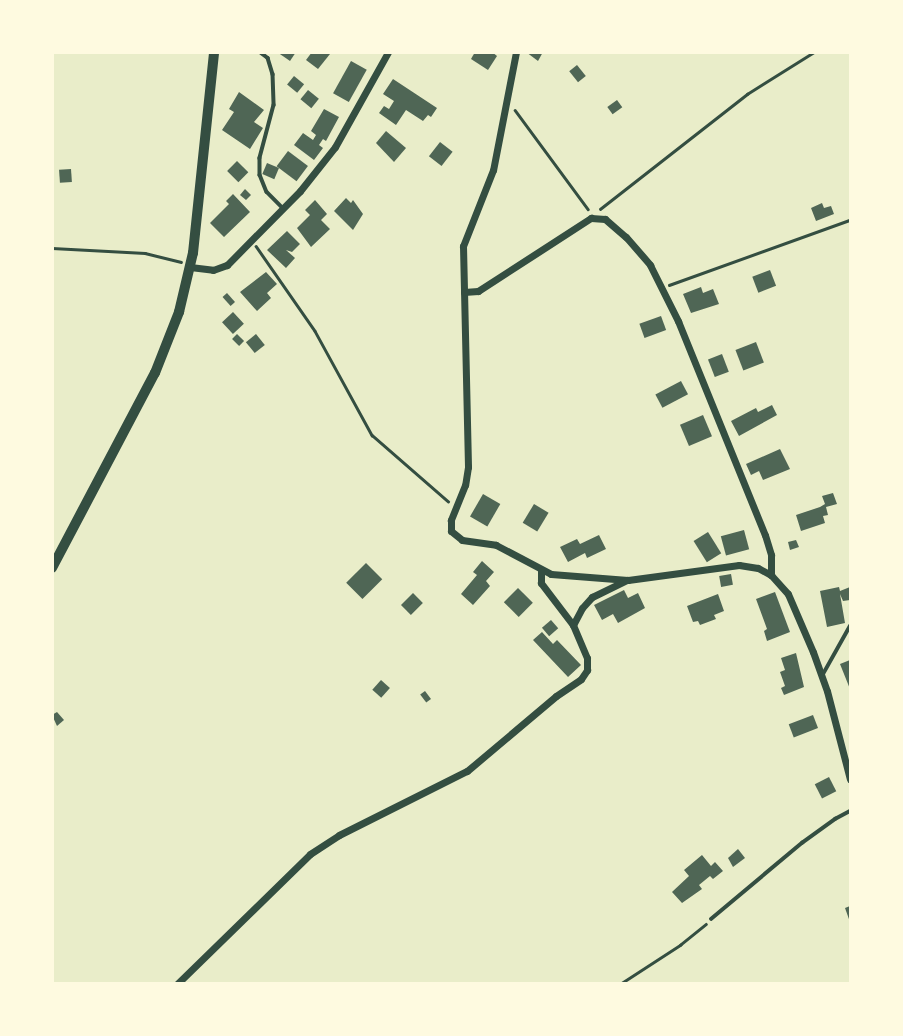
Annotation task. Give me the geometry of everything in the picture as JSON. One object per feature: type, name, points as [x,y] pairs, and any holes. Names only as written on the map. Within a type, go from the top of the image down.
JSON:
[{"type":"main road","points":[[52,568],[160,361],[179,312],[190,267],[214,52]]},
{"type":"street","points":[[190,267],[222,268],[283,208],[335,147],[388,52]]},
{"type":"street","points":[[516,52],[491,177],[464,241],[468,467],[450,523],[456,536],[496,545],[541,570],[628,580],[739,565],[758,568],[771,575],[788,594],[822,676],[850,779]]},
{"type":"street","points":[[464,292],[478,291],[594,217],[608,222],[632,243],[650,265],[662,287],[761,522],[771,551],[771,575]]},
{"type":"street","points":[[177,984],[310,854],[339,835],[467,771],[581,679],[587,670],[587,657],[573,625],[541,583],[541,570]]},
{"type":"street","points":[[573,625],[579,612],[592,597],[628,580]]},
{"type":"lane","points":[[260,52],[268,58],[273,74],[274,105],[260,158],[260,175],[267,192],[283,208]]},
{"type":"lane","points":[[822,676],[850,626]]},
{"type":"lane","points":[[711,919],[802,843],[850,811]]},
{"type":"path","points":[[506,100],[594,217],[602,207],[732,104],[814,52]]},
{"type":"path","points":[[662,287],[850,220]]},
{"type":"path","points":[[251,242],[278,275],[315,331],[374,437],[456,508]]},
{"type":"path","points":[[52,248],[166,256],[190,267]]},
{"type":"path","points":[[620,984],[680,945],[711,919]]},
{"type":"building","points":[[277,52],[296,52],[290,61]]},
{"type":"building","points":[[312,52],[330,54],[318,69],[306,60]]},
{"type":"building","points":[[475,52],[492,52],[497,56],[488,70],[471,59]]},
{"type":"building","points":[[526,52],[543,52],[538,61]]},
{"type":"building","points":[[351,61],[367,70],[349,102],[333,93]]},
{"type":"building","points":[[577,65],[586,76],[578,82],[569,71]]},
{"type":"building","points":[[294,76],[304,84],[297,93],[287,85]]},
{"type":"building","points":[[393,79],[437,108],[431,117],[428,115],[423,121],[406,110],[396,125],[379,113],[384,106],[389,109],[394,101],[383,94]]},
{"type":"building","points":[[308,90],[319,99],[311,108],[300,99]]},
{"type":"building","points":[[239,92],[264,110],[254,122],[263,128],[250,149],[222,130],[234,112],[229,109]]},
{"type":"building","points":[[617,100],[622,107],[613,114],[607,107]]},
{"type":"building","points":[[324,109],[339,117],[326,141],[323,139],[319,145],[323,148],[314,160],[294,145],[303,133],[313,140],[316,135],[311,131]]},
{"type":"building","points":[[386,131],[406,148],[394,162],[376,143]]},
{"type":"building","points":[[440,142],[453,152],[442,166],[429,156]]},
{"type":"building","points":[[288,151],[308,166],[297,181],[277,166]]},
{"type":"building","points":[[237,161],[248,172],[238,182],[227,171]]},
{"type":"building","points":[[267,163],[279,168],[274,179],[262,174]]},
{"type":"building","points":[[71,169],[72,182],[60,183],[59,170]]},
{"type":"building","points":[[245,189],[251,195],[246,200],[240,195]]},
{"type":"building","points":[[233,194],[250,212],[224,237],[210,223],[229,204],[226,201]]},
{"type":"building","points":[[346,198],[351,203],[353,200],[363,214],[353,230],[334,211]]},
{"type":"building","points":[[315,200],[327,214],[321,220],[330,229],[311,247],[297,228],[310,215],[305,210]]},
{"type":"building","points":[[822,203],[824,208],[831,206],[834,214],[816,221],[811,208]]},
{"type":"building","points":[[287,231],[300,244],[292,252],[286,250],[295,258],[286,268],[267,250]]},
{"type":"building","points":[[770,270],[776,286],[758,293],[752,277]]},
{"type":"building","points":[[266,272],[277,284],[267,293],[271,298],[257,311],[240,292]]},
{"type":"building","points":[[701,287],[703,293],[713,289],[719,304],[691,313],[683,294]]},
{"type":"building","points":[[227,293],[235,302],[231,306],[223,297]]},
{"type":"building","points":[[233,312],[244,324],[233,334],[222,322]]},
{"type":"building","points":[[661,316],[666,330],[645,338],[639,324]]},
{"type":"building","points":[[237,334],[244,341],[239,346],[232,339]]},
{"type":"building","points":[[256,334],[265,345],[255,353],[246,342]]},
{"type":"building","points":[[756,342],[764,363],[743,370],[735,350]]},
{"type":"building","points":[[722,354],[729,372],[715,377],[708,359]]},
{"type":"building","points":[[681,381],[688,394],[662,408],[655,395]]},
{"type":"building","points":[[772,405],[777,415],[739,436],[731,421],[756,408],[758,412]]},
{"type":"building","points":[[703,415],[712,436],[689,446],[680,425]]},
{"type":"building","points":[[780,449],[790,469],[763,480],[759,471],[751,475],[746,464]]},
{"type":"building","points":[[833,493],[837,504],[826,507],[828,515],[823,516],[825,523],[801,531],[796,515],[820,507],[825,504],[822,496]]},
{"type":"building","points":[[483,494],[500,504],[487,527],[470,517]]},
{"type":"building","points":[[534,504],[549,513],[537,532],[523,523]]},
{"type":"building","points":[[744,530],[749,549],[726,556],[721,536]]},
{"type":"building","points":[[708,532],[721,553],[707,562],[694,541]]},
{"type":"building","points":[[599,535],[606,549],[587,558],[585,553],[568,562],[560,547],[577,539],[580,544]]},
{"type":"building","points":[[796,540],[799,547],[790,550],[788,542]]},
{"type":"building","points":[[482,561],[494,572],[486,581],[490,586],[473,605],[461,594],[477,575],[473,572]]},
{"type":"building","points":[[366,563],[382,579],[362,599],[346,583]]},
{"type":"building","points":[[731,574],[733,585],[721,587],[719,576]]},
{"type":"building","points":[[839,587],[840,591],[850,587],[850,600],[843,601],[840,594],[845,623],[827,627],[820,591]]},
{"type":"building","points":[[518,588],[533,603],[519,617],[504,602]]},
{"type":"building","points":[[624,590],[628,598],[638,593],[645,608],[618,623],[613,614],[602,620],[594,605]]},
{"type":"building","points":[[775,592],[790,632],[767,641],[764,631],[767,629],[756,599]]},
{"type":"building","points":[[413,593],[423,603],[411,615],[401,605]]},
{"type":"building","points":[[718,594],[724,611],[714,615],[716,619],[700,625],[698,621],[693,622],[687,606]]},
{"type":"building","points":[[551,620],[558,628],[549,636],[542,628]]},
{"type":"building","points":[[542,632],[553,644],[557,640],[581,665],[568,677],[533,640]]},
{"type":"building","points":[[796,653],[804,687],[784,695],[781,688],[785,686],[780,672],[785,670],[781,658]]},
{"type":"building","points":[[850,660],[850,689],[840,664]]},
{"type":"building","points":[[381,680],[390,688],[381,698],[372,690]]},
{"type":"building","points":[[425,691],[431,699],[426,703],[420,695]]},
{"type":"building","points":[[57,712],[64,720],[57,726],[52,715]]},
{"type":"building","points":[[813,715],[818,728],[794,737],[789,724]]},
{"type":"building","points":[[829,777],[836,791],[822,799],[815,784]]},
{"type":"building","points":[[738,849],[745,858],[733,867],[728,858]]},
{"type":"building","points":[[702,855],[711,866],[715,862],[723,871],[713,879],[710,876],[699,885],[702,889],[682,903],[672,892],[689,876],[684,870]]},
{"type":"building","points":[[850,906],[850,922],[845,908]]}]
